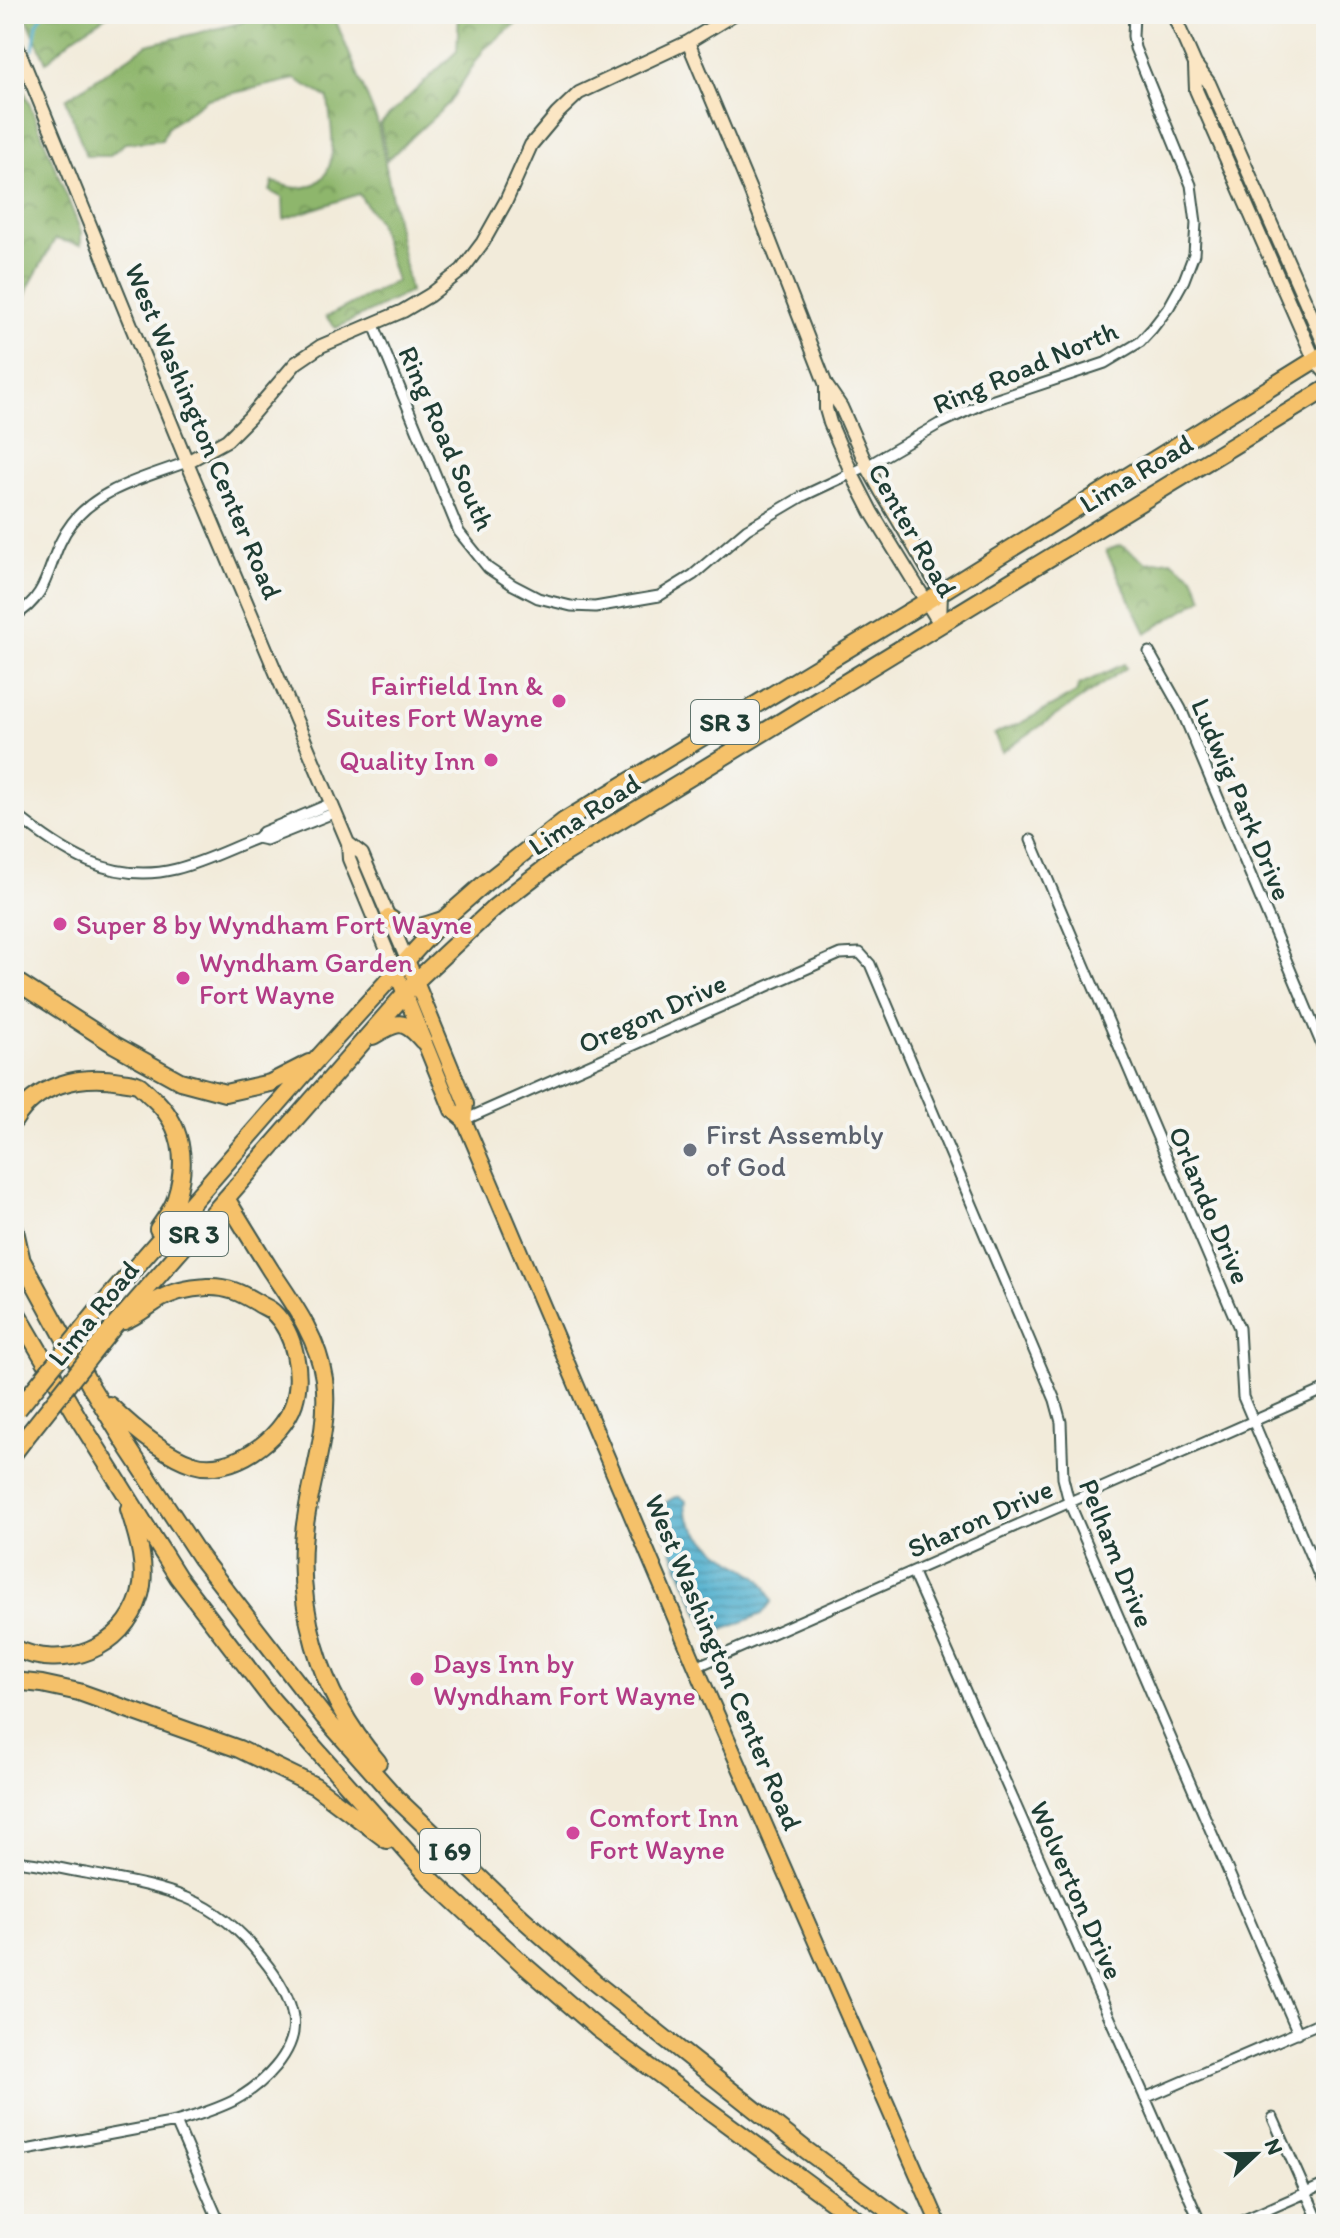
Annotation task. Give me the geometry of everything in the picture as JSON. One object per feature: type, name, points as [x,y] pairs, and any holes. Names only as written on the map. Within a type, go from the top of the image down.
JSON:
[{"type":"highway","name":"Lima Road","points":[[16,1412],[136,1264],[317,1059],[443,920],[485,883],[564,821],[1323,359]]},
{"type":"highway","name":"Lima Road","points":[[14,1453],[113,1328],[358,1046],[411,987],[495,907],[561,856],[1326,389]]},
{"type":"highway","points":[[389,918],[407,928],[443,920]]},
{"type":"highway","points":[[14,980],[115,1045],[180,1081],[225,1093],[270,1083],[317,1059]]},
{"type":"highway","points":[[358,1046],[394,1024],[402,1023],[412,1028],[423,1041]]},
{"type":"highway","points":[[14,1121],[22,1108],[48,1089],[73,1079],[99,1077],[138,1084],[163,1107],[179,1135],[181,1172],[176,1200],[136,1264]]},
{"type":"highway","points":[[226,1198],[306,1325],[324,1377],[324,1424],[303,1545],[304,1596],[312,1640],[334,1696],[353,1728],[443,1845]]},
{"type":"highway","points":[[14,1226],[22,1263]]},
{"type":"highway","name":"I 69","points":[[14,1246],[91,1387],[200,1557],[324,1717],[396,1798],[443,1845],[594,1982],[806,2150],[907,2224]]},
{"type":"highway","points":[[91,1387],[128,1423],[166,1451],[194,1465],[223,1466],[253,1453],[278,1430],[293,1404],[298,1374],[292,1340],[273,1312],[235,1289],[208,1287],[175,1292],[113,1328]]},
{"type":"highway","name":"I 69","points":[[14,1308],[178,1577],[273,1701],[434,1882],[598,2029],[863,2224]]},
{"type":"highway","points":[[14,1321],[32,1339]]},
{"type":"highway","points":[[14,1648],[43,1658],[80,1655],[105,1642],[119,1631],[131,1615],[140,1594],[143,1570],[139,1545],[116,1478]]},
{"type":"highway","points":[[14,1681],[79,1692],[252,1755],[315,1786],[417,1863]]},
{"type":"main road","name":"West Washington Center Road","points":[[401,966],[466,1104],[464,1120]]},
{"type":"main road","name":"West Washington Center Road","points":[[411,987],[423,1041],[452,1110],[464,1120],[696,1667],[939,2224]]},
{"type":"street","points":[[14,616],[27,609],[42,591],[58,546],[73,522],[92,504],[112,491],[187,462],[227,440],[296,363],[321,346],[374,325],[430,295],[462,270],[483,242],[506,201],[531,145],[579,93],[688,42],[734,14]]},
{"type":"street","name":"Ring Road North","points":[[867,466],[939,424],[982,404],[1105,363],[1126,352],[1152,329],[1178,293],[1194,254],[1194,204],[1185,169],[1135,48],[1134,14]]},
{"type":"street","points":[[1173,14],[1195,64],[1196,90],[1323,359]]},
{"type":"street","name":"West Washington Center Road","points":[[14,39],[187,462],[334,808],[348,843],[349,859],[401,966]]},
{"type":"street","name":"Center Road","points":[[688,42],[826,385],[841,407],[867,466],[941,592],[940,624]]},
{"type":"street","name":"Ring Road South","points":[[374,325],[459,532],[488,568],[538,598],[571,606],[595,607],[659,596],[693,575],[768,515],[867,466]]},
{"type":"street","name":"Center Road","points":[[826,385],[826,409],[830,423],[852,474],[872,513],[940,624]]},
{"type":"street","name":"Ludwig Park Drive","points":[[1149,652],[1181,709],[1326,1055]]},
{"type":"street","points":[[14,813],[65,850],[93,865],[142,873],[174,869],[257,838],[263,832],[334,808]]},
{"type":"street","name":"Orlando Drive","points":[[1031,840],[1239,1328],[1243,1397],[1326,1592]]},
{"type":"street","name":"West Washington Center Road","points":[[348,843],[362,854],[389,918],[401,966]]},
{"type":"street","name":"Oregon Drive","points":[[464,1120],[840,954],[860,953]]},
{"type":"street","name":"Pelham Drive","points":[[860,953],[870,964],[1055,1400],[1061,1422],[1063,1478],[1069,1502],[1298,2033]]},
{"type":"street","name":"Sharon Drive","points":[[696,1667],[1326,1389]]},
{"type":"street","name":"Wolverton Drive","points":[[913,1573],[1201,2224]]},
{"type":"street","points":[[14,1861],[133,1882],[188,1898],[220,1916],[250,1942],[279,1980],[294,2017],[290,2047],[284,2056],[271,2073],[235,2100],[176,2122],[14,2150]]},
{"type":"street","points":[[1145,2098],[1326,2020]]},
{"type":"street","points":[[1273,2118],[1320,2224]]},
{"type":"street","points":[[176,2122],[220,2224]]},
{"type":"street","points":[[1235,2224],[1326,2184]]},
{"type":"green space","points":[[25,14],[109,14],[74,37],[46,62]]},
{"type":"green space","points":[[260,14],[333,14],[377,121],[410,292],[336,328],[326,317],[396,281],[378,222],[359,194],[284,219],[283,198],[270,191],[273,182],[299,188],[314,185],[323,177],[332,154],[328,98],[295,79],[207,99],[167,128],[162,140],[125,143],[109,156],[86,156],[66,99],[147,45],[240,23]]},
{"type":"green space","points":[[459,14],[526,16],[484,49],[449,103],[387,160],[380,124],[457,51]]},
{"type":"green space","points":[[14,65],[81,232],[81,245],[55,239],[29,286],[14,328]]},
{"type":"green space","points":[[1121,545],[1147,563],[1171,560],[1193,576],[1203,598],[1146,633],[1106,551]]},
{"type":"green space","points":[[1124,664],[1126,668],[1002,752],[994,734],[1019,724],[1076,693],[1079,685]]},
{"type":"water","points":[[680,1496],[686,1501],[688,1517],[699,1533],[764,1584],[772,1601],[762,1614],[720,1631],[711,1632],[705,1627],[660,1523],[664,1505]]},
{"type":"waterway","points":[[33,49],[37,24],[43,14]]},
{"type":"waterway","points":[[14,248],[22,248],[19,272],[14,276]]},
{"type":"place","name":"Fairfield Inn & Suites Fort Wayne","points":[[559,701]]},
{"type":"place","name":"Quality Inn","points":[[491,760]]},
{"type":"place","name":"Super 8 by Wyndham Fort Wayne","points":[[60,924]]},
{"type":"place","name":"Wyndham Garden Fort Wayne","points":[[183,978]]},
{"type":"place","name":"First Assembly of God","points":[[690,1150]]},
{"type":"place","name":"Days Inn by Wyndham Fort Wayne","points":[[417,1679]]},
{"type":"place","name":"Comfort Inn Fort Wayne","points":[[573,1833]]}]
